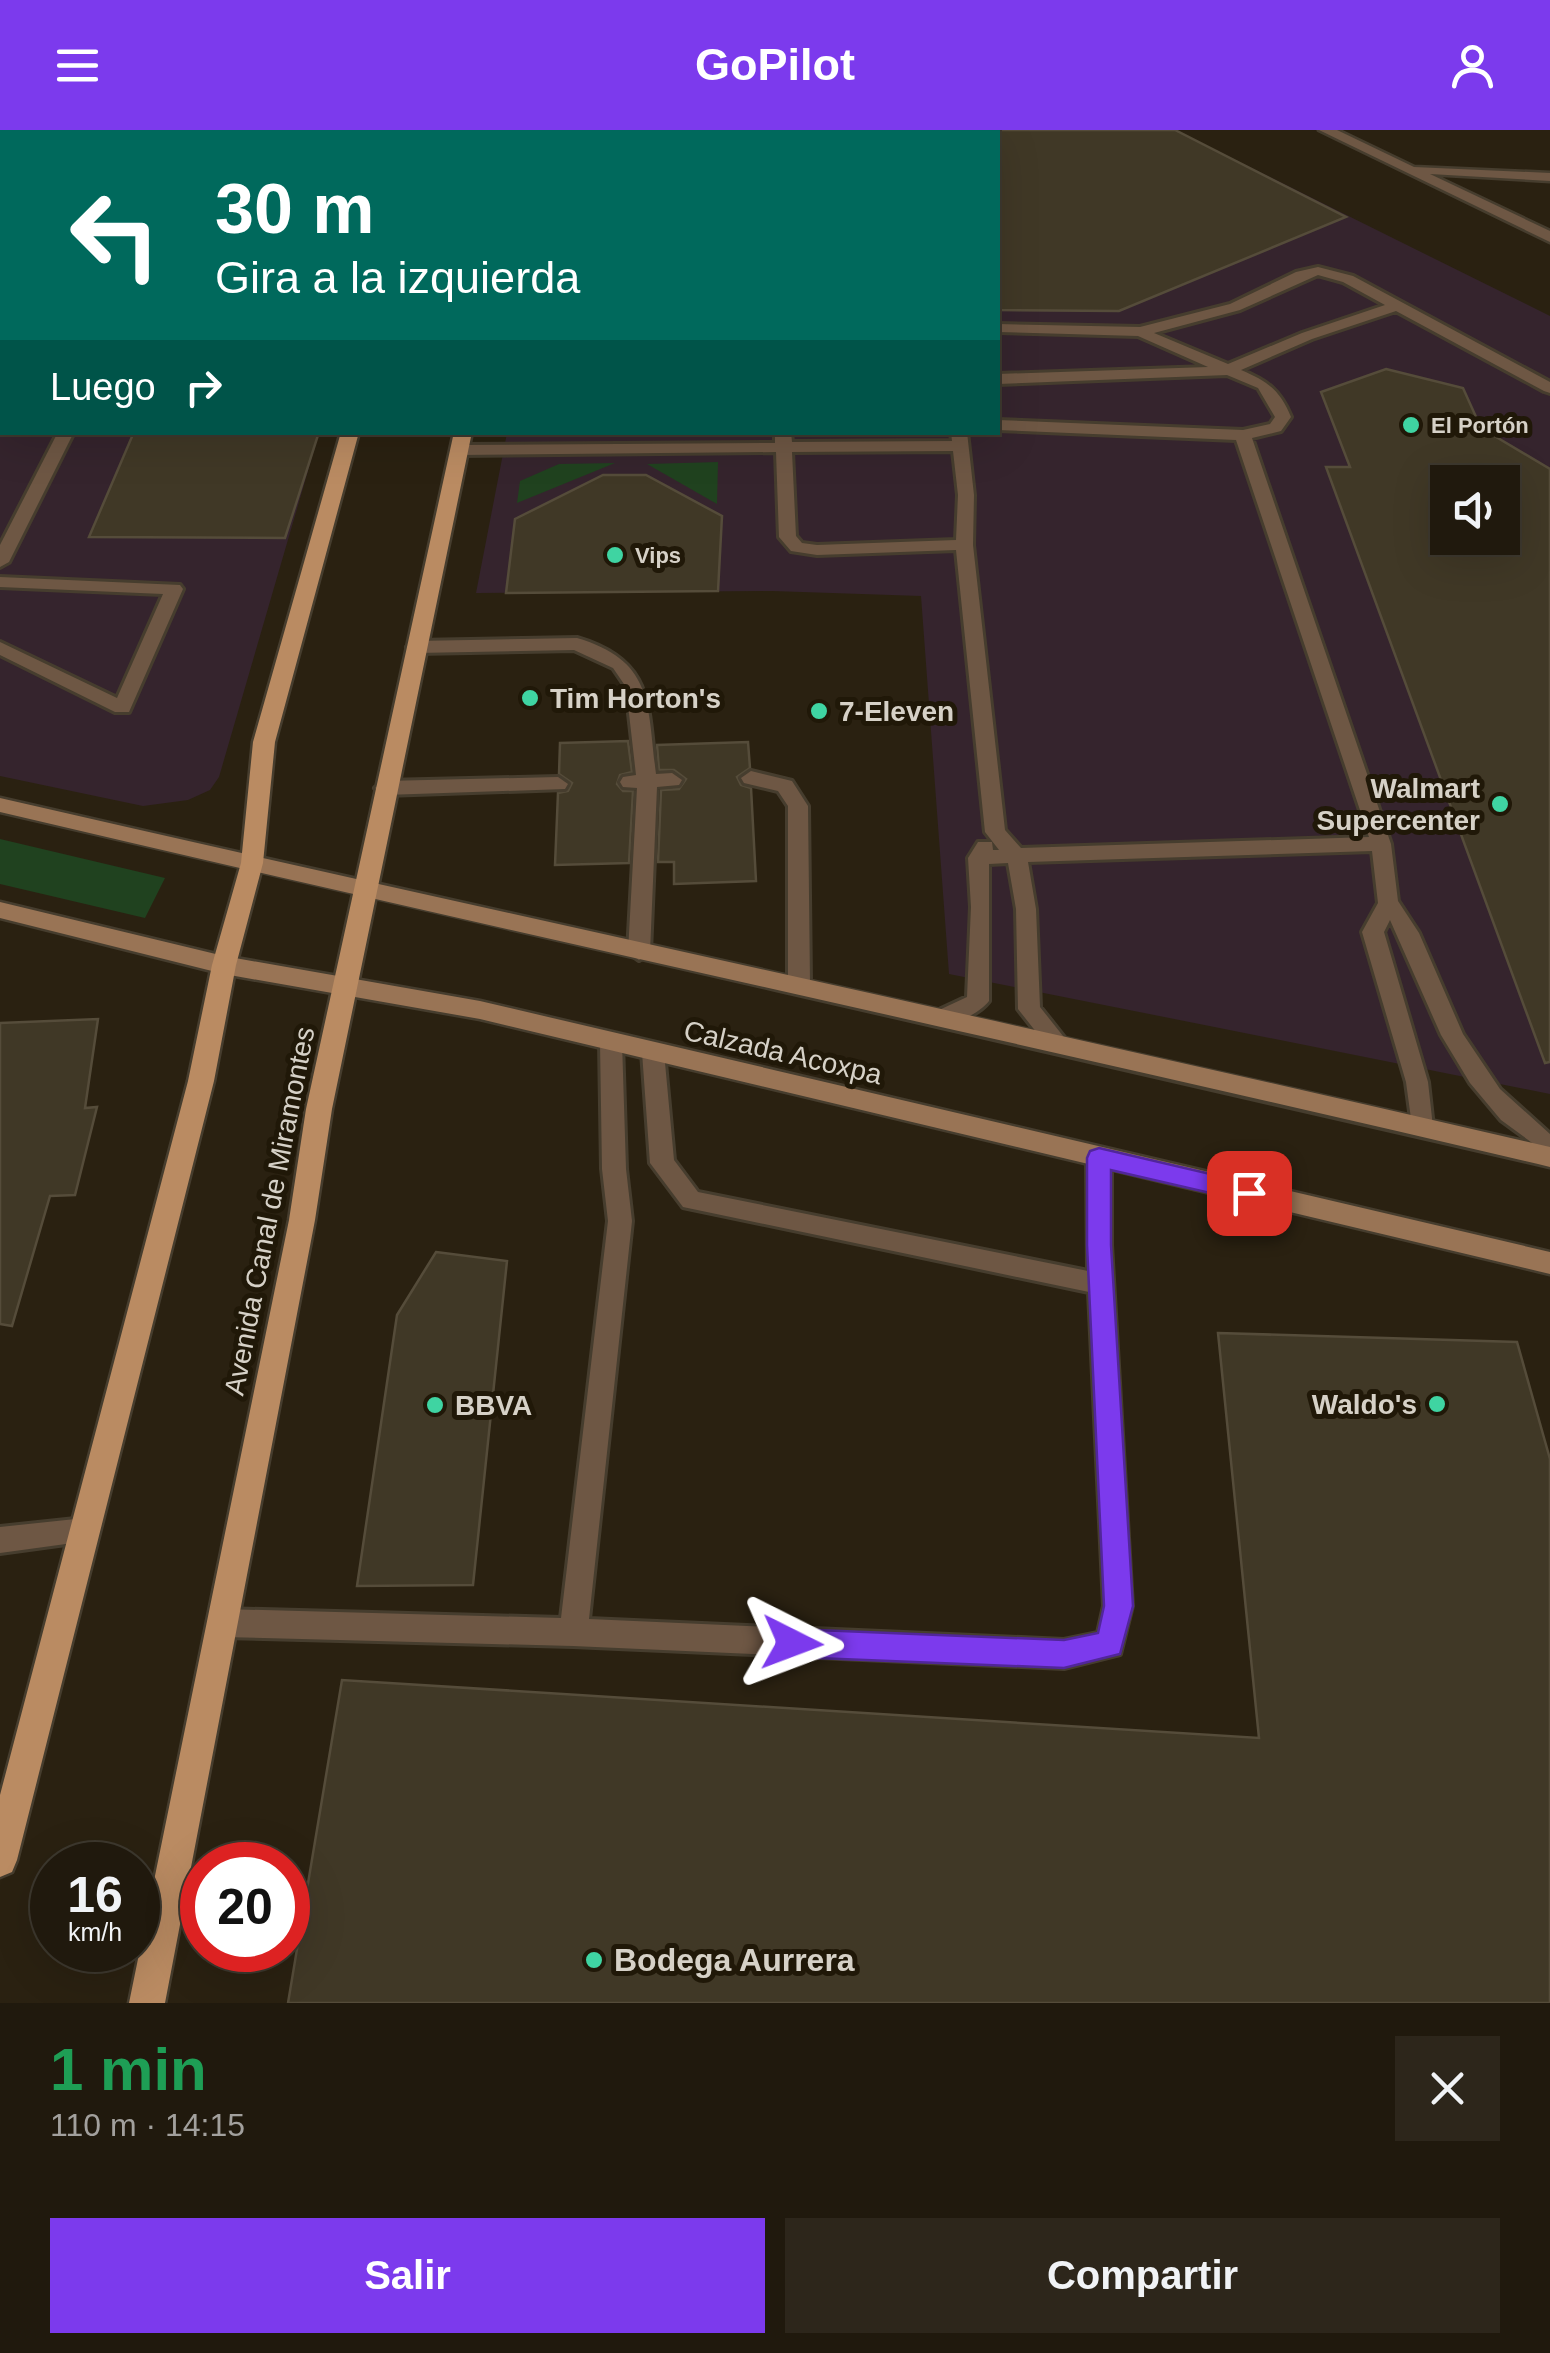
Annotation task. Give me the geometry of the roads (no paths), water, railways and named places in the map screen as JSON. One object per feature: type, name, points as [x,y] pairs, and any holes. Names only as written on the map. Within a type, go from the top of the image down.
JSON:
[{"type":"main road","points":[[0,1860],[201,1081],[224,965],[252,863],[264,742],[349,435]]},
{"type":"main road","name":"Avenida Canal de Miramontes","points":[[147,2003],[302,1220],[319,1109],[461,441]]},
{"type":"main road","points":[[0,805],[364,891],[1056,1041],[1550,1157]]},
{"type":"main road","name":"Calzada Acoxpa","points":[[0,910],[224,965],[348,984],[611,1042],[1550,1263]]},
{"type":"street","points":[[1326,130],[1550,237]]},
{"type":"street","points":[[1402,168],[1550,177]]},
{"type":"lane","points":[[1000,328],[1140,332],[1235,307],[1300,275],[1318,271],[1348,278],[1550,388]]},
{"type":"lane","points":[[1000,379],[1224,371],[1307,336],[1397,306]]},
{"type":"lane","points":[[1000,425],[1243,434],[1275,428],[1283,418],[1276,400],[1263,386],[1140,332]]},
{"type":"lane","points":[[1243,434],[1381,844],[1388,903],[1373,932],[1417,1082],[1420,1127]]},
{"type":"lane","points":[[0,562],[64,435]]},
{"type":"lane","points":[[784,439],[788,538],[797,547],[816,550],[964,544]]},
{"type":"lane","points":[[461,441],[959,440],[966,495],[964,544],[995,832],[1017,857],[1026,909],[1029,1008],[1056,1041]]},
{"type":"lane","points":[[0,582],[174,590],[122,708],[0,648]]},
{"type":"lane","points":[[416,646],[577,644],[619,664],[636,687],[639,952]]},
{"type":"lane","points":[[751,778],[786,786],[798,806],[799,984]]},
{"type":"lane","points":[[638,782],[672,780]]},
{"type":"lane","points":[[385,788],[558,784]]},
{"type":"lane","points":[[945,1017],[978,1001],[978,858],[995,832]]},
{"type":"lane","points":[[978,858],[1093,851],[1381,844]]},
{"type":"lane","points":[[1388,903],[1408,926],[1430,986],[1480,1084],[1513,1122],[1550,1146]]},
{"type":"lane","points":[[573,1632],[620,1222],[614,1169],[611,1042]]},
{"type":"lane","points":[[652,1052],[662,1163],[691,1200],[1102,1284]]},
{"type":"lane","points":[[223,1622],[573,1632],[1064,1654],[1110,1644],[1118,1606],[1099,1158]]},
{"type":"lane","points":[[0,1540],[85,1531]]},
{"type":"place","name":"El Portón","points":[[1411,425]]},
{"type":"place","name":"Vips","points":[[615,555]]},
{"type":"place","name":"Tim Horton's","points":[[530,698]]},
{"type":"place","name":"7-Eleven","points":[[819,711]]},
{"type":"place","name":"Walmart Supercenter","points":[[1500,804]]},
{"type":"place","name":"Waldo's","points":[[1437,1404]]},
{"type":"place","name":"BBVA","points":[[435,1405]]},
{"type":"place","name":"Bodega Aurrera","points":[[594,1960]]}]
